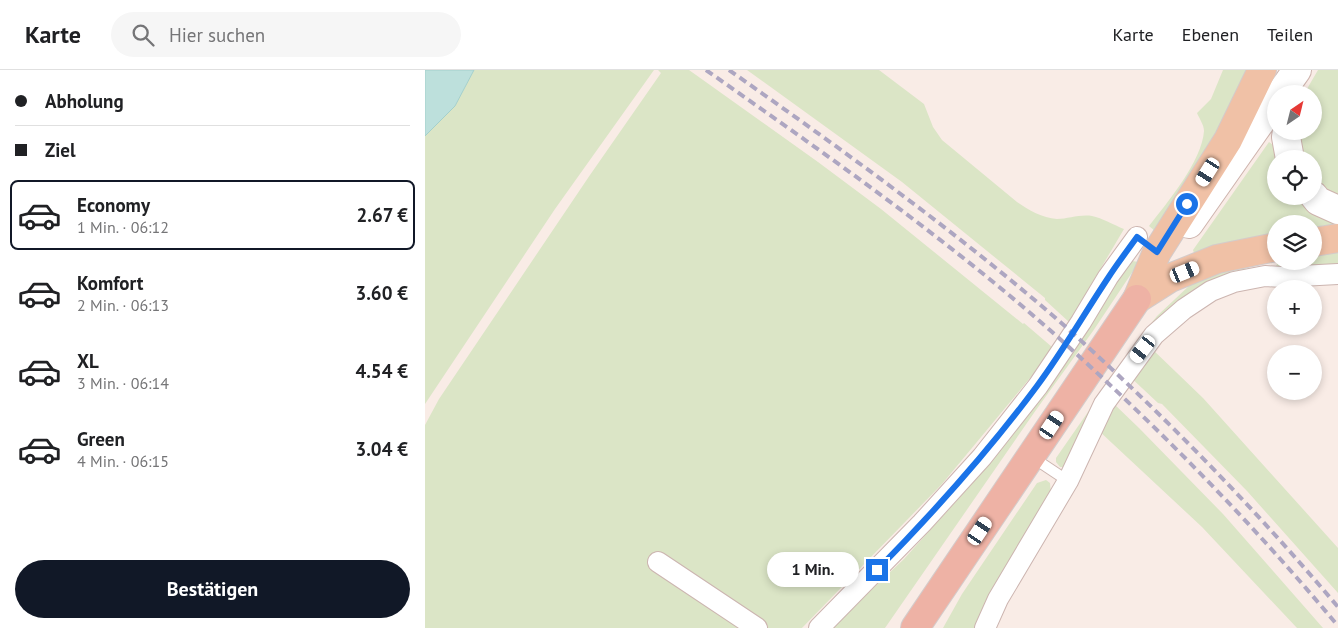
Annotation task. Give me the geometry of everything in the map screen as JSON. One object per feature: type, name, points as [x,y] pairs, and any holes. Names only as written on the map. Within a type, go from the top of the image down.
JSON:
[{"type":"highway","points":[[915,628],[1137,299]]},
{"type":"main road","points":[[1137,299],[1147,245],[1228,140],[1262,70]]},
{"type":"main road","points":[[1286,85],[1297,70]]},
{"type":"main road","points":[[1298,85],[1302,70]]},
{"type":"main road","points":[[1137,299],[1267,113]]},
{"type":"main road","points":[[1322,203],[1338,210]]},
{"type":"main road","points":[[1322,241],[1338,238]]},
{"type":"main road","points":[[1137,299],[1170,278],[1217,260],[1267,259]]},
{"type":"street","points":[[819,628],[922,523],[983,457],[1038,386],[1081,322],[1108,277],[1147,245]]},
{"type":"street","points":[[985,628],[998,599],[1068,481],[1104,404],[1154,335],[1184,309],[1211,290],[1241,280],[1267,259]]},
{"type":"street","points":[[1276,270],[1282,277],[1338,274]]},
{"type":"street","points":[[658,562],[757,628]]},
{"type":"lane","points":[[1031,456],[1068,481]]},
{"type":"green space","points":[[474,70],[654,70],[555,209],[425,404],[425,136],[455,106]]},
{"type":"green space","points":[[658,70],[689,70],[881,209],[1052,347],[1035,372],[942,484],[802,628],[425,628],[425,425],[439,399],[661,73]]},
{"type":"green space","points":[[747,70],[879,70],[924,104],[933,127],[942,140],[1017,202],[1046,217],[1061,219],[1092,216],[1124,229],[1069,322],[1045,298],[902,182]]},
{"type":"green space","points":[[1223,70],[1251,70],[1215,144],[1155,231],[1149,226],[1183,181],[1197,155],[1204,131],[1197,113],[1211,99]]},
{"type":"green space","points":[[1318,70],[1338,70],[1338,198],[1322,187],[1322,150],[1296,150],[1295,140],[1323,140],[1323,85],[1309,85]]},
{"type":"green space","points":[[1269,142],[1273,145],[1274,150],[1267,150],[1267,205],[1308,205],[1338,219],[1338,226],[1322,229],[1322,215],[1267,215],[1267,238],[1195,256],[1193,250]]},
{"type":"green space","points":[[1338,249],[1338,270],[1322,270],[1322,252]]},
{"type":"green space","points":[[1132,261],[1139,262],[1093,331],[885,628],[831,628],[904,559],[960,497],[996,453],[1122,267]]},
{"type":"green space","points":[[1252,265],[1182,305],[1066,467],[1060,467],[1056,462],[1056,458],[1138,340],[1157,316],[1191,284],[1209,275]]},
{"type":"green space","points":[[1150,347],[1203,398],[1338,548],[1338,593],[1247,491],[1162,404],[1158,403],[1127,374]]},
{"type":"green space","points":[[1112,402],[1223,514],[1323,628],[1297,628],[1202,527],[1098,430]]},
{"type":"green space","points":[[1046,480],[1050,483],[1051,494],[979,628],[943,628],[962,594],[1037,483]]},
{"type":"water","points":[[425,70],[474,70],[455,106],[425,136]]},
{"type":"railway","points":[[706,70],[839,164],[925,229],[1051,331],[1127,401],[1200,473],[1270,548],[1338,626]]},
{"type":"railway","points":[[729,70],[938,222],[1058,320],[1168,423],[1238,495],[1338,607]]},
{"type":"route","points":[[877,570],[983,457],[1038,386],[1081,322],[1108,277],[1137,237],[1157,252],[1187,204]]}]
